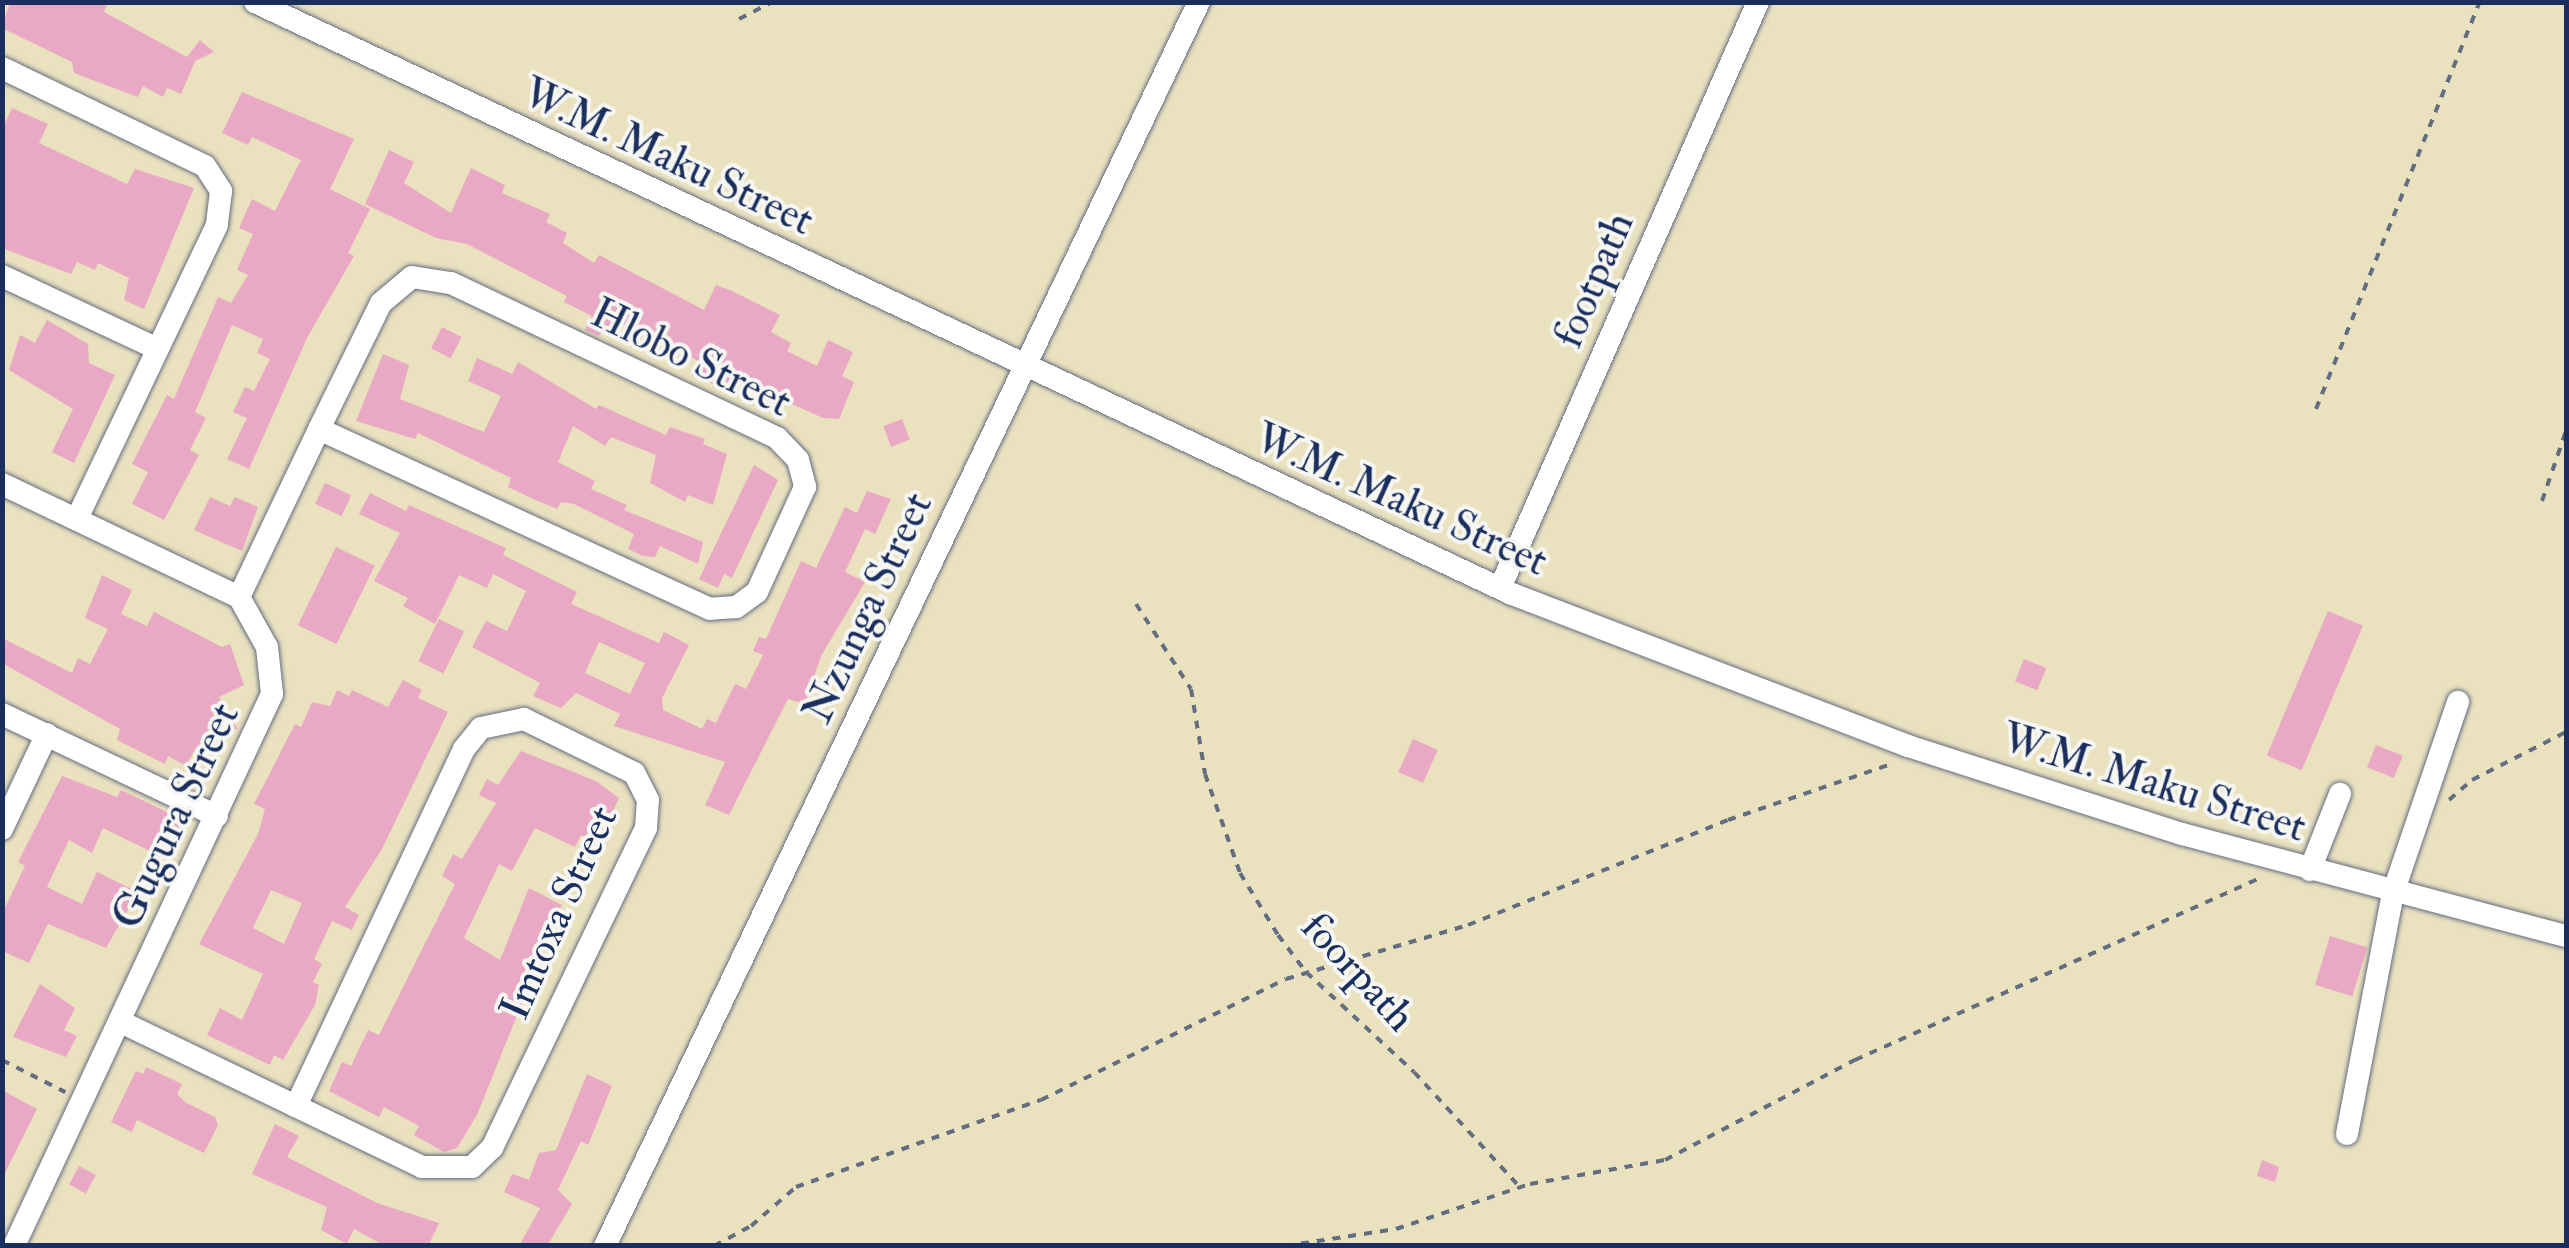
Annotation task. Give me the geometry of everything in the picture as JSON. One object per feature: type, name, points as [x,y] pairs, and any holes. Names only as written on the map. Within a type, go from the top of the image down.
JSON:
[{"type":"street","name":"W.M. Maku Street","points":[[254,2],[1500,588],[1930,753],[2301,867],[2566,936]]},
{"type":"street","name":"Nzunga Street","points":[[606,1246],[1199,2]]},
{"type":"street","name":"footpath","points":[[1500,588],[1758,2]]},
{"type":"street","points":[[2,68],[205,166],[221,191],[217,225],[76,519]]},
{"type":"street","name":"Hlobo Street","points":[[239,597],[319,429],[389,291],[424,275],[777,438],[798,460],[805,487],[757,592],[736,607],[710,609],[319,429]]},
{"type":"street","points":[[2,276],[156,348]]},
{"type":"street","points":[[2,484],[239,597]]},
{"type":"street","name":"Gugura Street","points":[[14,1246],[272,694],[267,647],[239,597]]},
{"type":"street","points":[[2347,1134],[2394,892],[2458,702]]},
{"type":"street","points":[[2,714],[218,816]]},
{"type":"street","name":"Imtoxa Street","points":[[121,1022],[422,1167],[457,1172],[482,1161],[646,828],[648,800],[634,773],[524,718],[481,728],[464,749],[296,1106]]},
{"type":"street","points":[[2,829],[47,734]]},
{"type":"street","points":[[2301,867],[2340,794]]},
{"type":"path","points":[[740,19],[773,2]]},
{"type":"path","points":[[2316,408],[2480,2]]},
{"type":"path","points":[[2542,501],[2566,434]]},
{"type":"path","name":"foorpath","points":[[1136,604],[1190,689],[1206,774],[1240,873],[1306,972],[1414,1072],[1520,1187]]},
{"type":"path","points":[[2419,816],[2472,780],[2566,732]]},
{"type":"path","points":[[714,1246],[750,1226],[796,1187],[1041,1100],[1134,1048],[1306,972],[1468,925],[1728,820],[1930,753]]},
{"type":"path","points":[[1285,1246],[1396,1229],[1520,1187],[1678,1154],[1856,1060],[2301,867]]},
{"type":"path","points":[[2,1060],[82,1101]]},
{"type":"building","points":[[10,2],[108,2],[104,12],[187,57],[200,40],[214,52],[195,61],[181,94],[167,88],[163,97],[143,86],[138,97],[74,73],[72,62],[2,28]]},
{"type":"building","points":[[242,92],[354,139],[330,189],[370,209],[348,253],[354,256],[307,338],[249,469],[227,459],[247,418],[233,412],[245,387],[254,391],[270,359],[257,353],[263,339],[232,325],[195,412],[206,418],[190,450],[199,455],[164,520],[132,504],[148,472],[132,464],[167,395],[174,399],[218,297],[231,303],[248,275],[237,270],[253,234],[239,228],[252,199],[275,211],[301,160],[252,137],[248,145],[222,133]]},
{"type":"building","points":[[12,108],[48,124],[39,143],[127,184],[135,169],[194,188],[144,309],[124,300],[129,278],[98,263],[95,270],[77,262],[71,274],[2,248],[2,130]]},
{"type":"building","points":[[389,150],[414,162],[404,183],[451,213],[471,168],[505,185],[502,193],[550,214],[546,222],[567,233],[563,243],[594,263],[599,255],[704,310],[716,285],[732,291],[780,315],[771,332],[791,343],[787,351],[817,366],[828,340],[853,352],[842,376],[854,382],[839,419],[823,418],[736,379],[730,390],[692,376],[698,361],[646,331],[613,322],[598,336],[585,330],[592,316],[564,302],[567,296],[467,244],[436,238],[365,204]]},
{"type":"building","points":[[47,320],[88,344],[89,363],[115,375],[74,463],[52,452],[73,409],[9,370],[20,335],[35,343]]},
{"type":"building","points":[[442,327],[462,337],[451,358],[431,348]]},
{"type":"building","points":[[383,354],[409,365],[400,399],[484,432],[501,396],[468,381],[477,358],[512,374],[518,362],[596,409],[599,405],[666,435],[670,427],[705,439],[703,444],[727,454],[713,505],[688,495],[685,502],[650,483],[656,455],[611,437],[605,446],[573,426],[558,462],[595,481],[591,489],[627,505],[624,510],[703,542],[698,564],[660,546],[655,557],[643,556],[628,549],[634,534],[574,504],[561,502],[557,509],[531,498],[508,487],[511,478],[418,433],[415,439],[356,421]]},
{"type":"building","points":[[902,419],[910,440],[891,447],[883,426]]},
{"type":"building","points":[[754,465],[778,480],[732,578],[724,574],[718,588],[699,579]]},
{"type":"building","points":[[325,483],[351,495],[342,516],[315,504]]},
{"type":"building","points":[[867,491],[891,499],[875,534],[865,529],[845,572],[865,582],[821,656],[805,704],[788,699],[729,815],[705,805],[725,762],[614,726],[620,714],[576,693],[561,708],[533,696],[540,683],[472,647],[486,621],[507,631],[526,591],[493,574],[487,588],[459,575],[435,624],[403,606],[408,598],[374,581],[400,533],[359,514],[370,493],[406,511],[409,505],[506,548],[503,555],[577,592],[571,604],[659,643],[664,632],[689,645],[662,698],[663,710],[702,729],[707,719],[716,723],[735,684],[746,689],[763,655],[753,651],[759,637],[766,639],[801,561],[816,568],[845,507],[857,513]],"holes":[[[599,642],[645,663],[630,694],[585,673]]]},
{"type":"building","points":[[210,497],[230,506],[235,497],[258,507],[242,551],[194,530]]},
{"type":"building","points":[[336,547],[375,566],[337,644],[298,625]]},
{"type":"building","points":[[102,575],[132,590],[121,614],[147,626],[154,612],[222,647],[230,644],[244,685],[219,697],[238,730],[219,722],[204,754],[195,749],[186,766],[168,756],[165,764],[117,740],[120,729],[2,663],[2,638],[72,673],[78,658],[90,664],[108,629],[85,618]]},
{"type":"building","points":[[2328,611],[2363,626],[2302,770],[2267,756]]},
{"type":"building","points":[[439,619],[464,631],[444,674],[418,661]]},
{"type":"building","points":[[2024,659],[2046,668],[2037,690],[2015,681]]},
{"type":"building","points":[[403,680],[422,690],[418,698],[448,712],[382,849],[345,907],[359,915],[352,930],[332,921],[314,959],[322,964],[313,982],[319,985],[315,1005],[283,1060],[274,1055],[270,1065],[207,1035],[220,1008],[242,1020],[263,974],[199,944],[258,834],[265,809],[254,804],[295,724],[301,727],[312,702],[330,706],[337,690],[349,696],[352,690],[388,707]],"holes":[[[271,890],[302,903],[284,944],[253,928]]]},
{"type":"building","points":[[1413,739],[1438,750],[1423,783],[1398,772]]},
{"type":"building","points":[[2376,745],[2403,756],[2394,778],[2367,767]]},
{"type":"building","points":[[521,751],[596,781],[619,798],[598,843],[581,835],[575,847],[535,828],[512,871],[499,864],[464,938],[500,960],[529,888],[562,905],[527,967],[547,977],[537,998],[526,993],[477,1115],[457,1148],[444,1152],[414,1135],[419,1126],[384,1107],[379,1117],[329,1091],[342,1062],[351,1066],[368,1030],[379,1035],[455,884],[442,876],[453,854],[462,859],[496,803],[479,795],[487,779],[498,785]]},
{"type":"building","points":[[62,776],[117,797],[121,790],[177,817],[182,832],[168,860],[103,828],[92,853],[69,840],[47,887],[82,904],[97,872],[138,892],[106,948],[48,924],[29,963],[2,951],[2,914],[25,866],[18,862]]},
{"type":"building","points":[[2330,936],[2367,947],[2352,996],[2315,985]]},
{"type":"building","points":[[40,984],[75,1008],[64,1030],[77,1036],[66,1057],[13,1037]]},
{"type":"building","points":[[146,1067],[182,1084],[177,1094],[185,1102],[215,1117],[218,1125],[204,1153],[137,1120],[132,1132],[111,1122],[136,1071],[143,1074]]},
{"type":"building","points":[[587,1074],[612,1086],[588,1145],[581,1141],[558,1190],[572,1204],[547,1246],[519,1246],[540,1208],[504,1192],[512,1174],[529,1180],[539,1153],[556,1150]]},
{"type":"building","points":[[2,1090],[37,1109],[2,1179]]},
{"type":"building","points":[[275,1124],[299,1136],[287,1157],[377,1203],[439,1223],[428,1246],[385,1246],[354,1229],[347,1244],[321,1230],[327,1207],[252,1174]]},
{"type":"building","points":[[2262,1160],[2279,1167],[2275,1182],[2257,1176]]},
{"type":"building","points":[[79,1166],[96,1175],[86,1193],[69,1185]]}]
